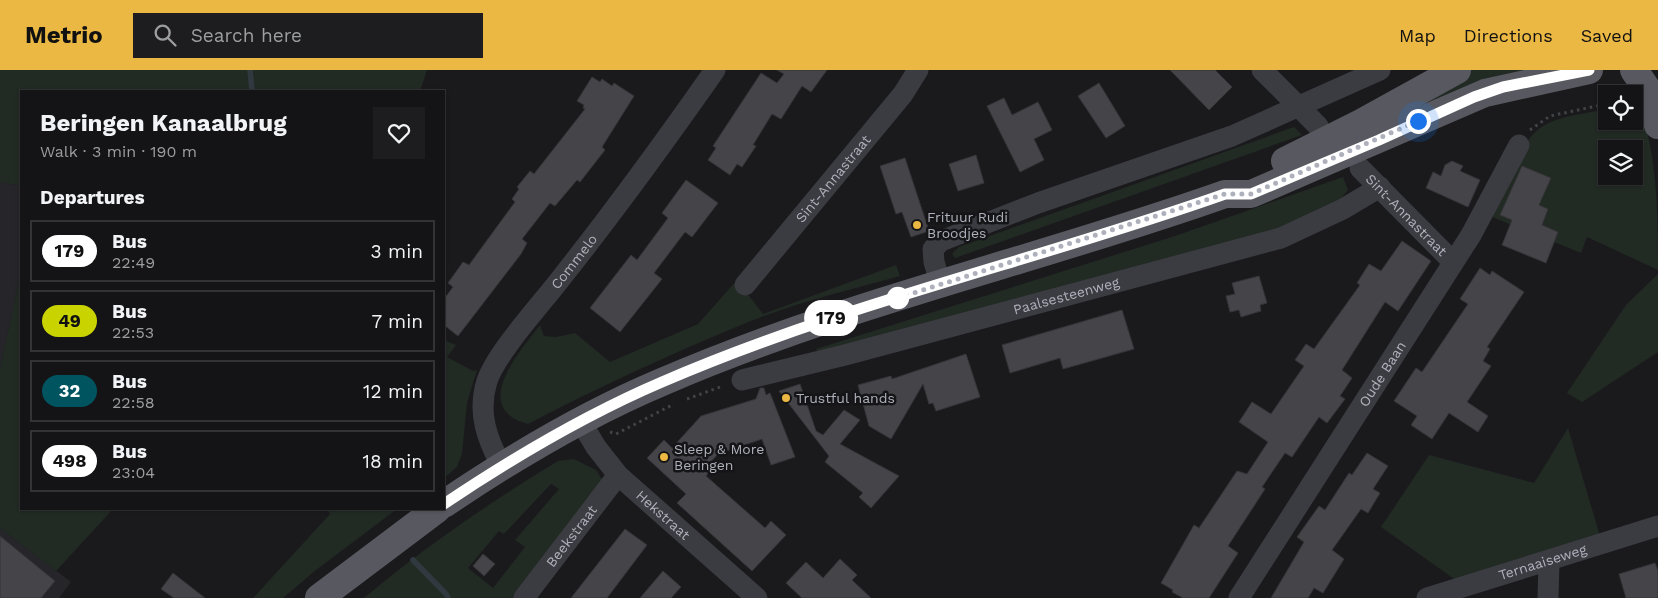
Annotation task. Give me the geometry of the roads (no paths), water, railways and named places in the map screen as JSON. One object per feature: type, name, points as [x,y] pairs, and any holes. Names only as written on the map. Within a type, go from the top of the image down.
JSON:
[{"type":"main road","points":[[1225,194],[1245,177],[1294,157],[1458,70]]},
{"type":"main road","points":[[1634,70],[1649,92],[1658,125]]},
{"type":"main road","points":[[445,503],[502,467],[581,422],[659,383],[719,358],[793,330],[1225,194],[1251,194],[1485,93],[1574,71]]},
{"type":"main road","points":[[319,598],[436,510]]},
{"type":"street","name":"Commelo","points":[[502,467],[490,444],[483,424],[487,380],[505,350],[564,276],[715,70]]},
{"type":"street","name":"Sint-Annastraat","points":[[745,285],[903,94],[918,70]]},
{"type":"street","points":[[1262,70],[1318,126]]},
{"type":"street","points":[[941,284],[934,262],[933,249],[941,241],[1038,203],[1232,136],[1380,70]]},
{"type":"street","name":"Oude Baan","points":[[1239,598],[1471,235],[1519,145]]},
{"type":"street","name":"Sint-Annastraat","points":[[1360,168],[1453,262]]},
{"type":"street","name":"Paalsesteenweg","points":[[742,380],[845,355],[1281,238],[1343,209],[1380,187]]},
{"type":"street","name":"Hekstraat","points":[[581,422],[596,447],[618,475],[757,598]]},
{"type":"street","name":"Beekstraat","points":[[524,598],[618,475]]},
{"type":"street","name":"Ternaaiseweg","points":[[1427,598],[1658,526]]},
{"type":"street","points":[[1548,598],[1549,561]]},
{"type":"waterway","points":[[250,70],[252,90]]},
{"type":"waterway","points":[[413,560],[448,598]]},
{"type":"place","name":"Frituur Rudi Broodjes","points":[[917,225]]},
{"type":"place","name":"Trustful hands","points":[[786,398]]},
{"type":"place","name":"Sleep & More Beringen","points":[[664,457]]}]
